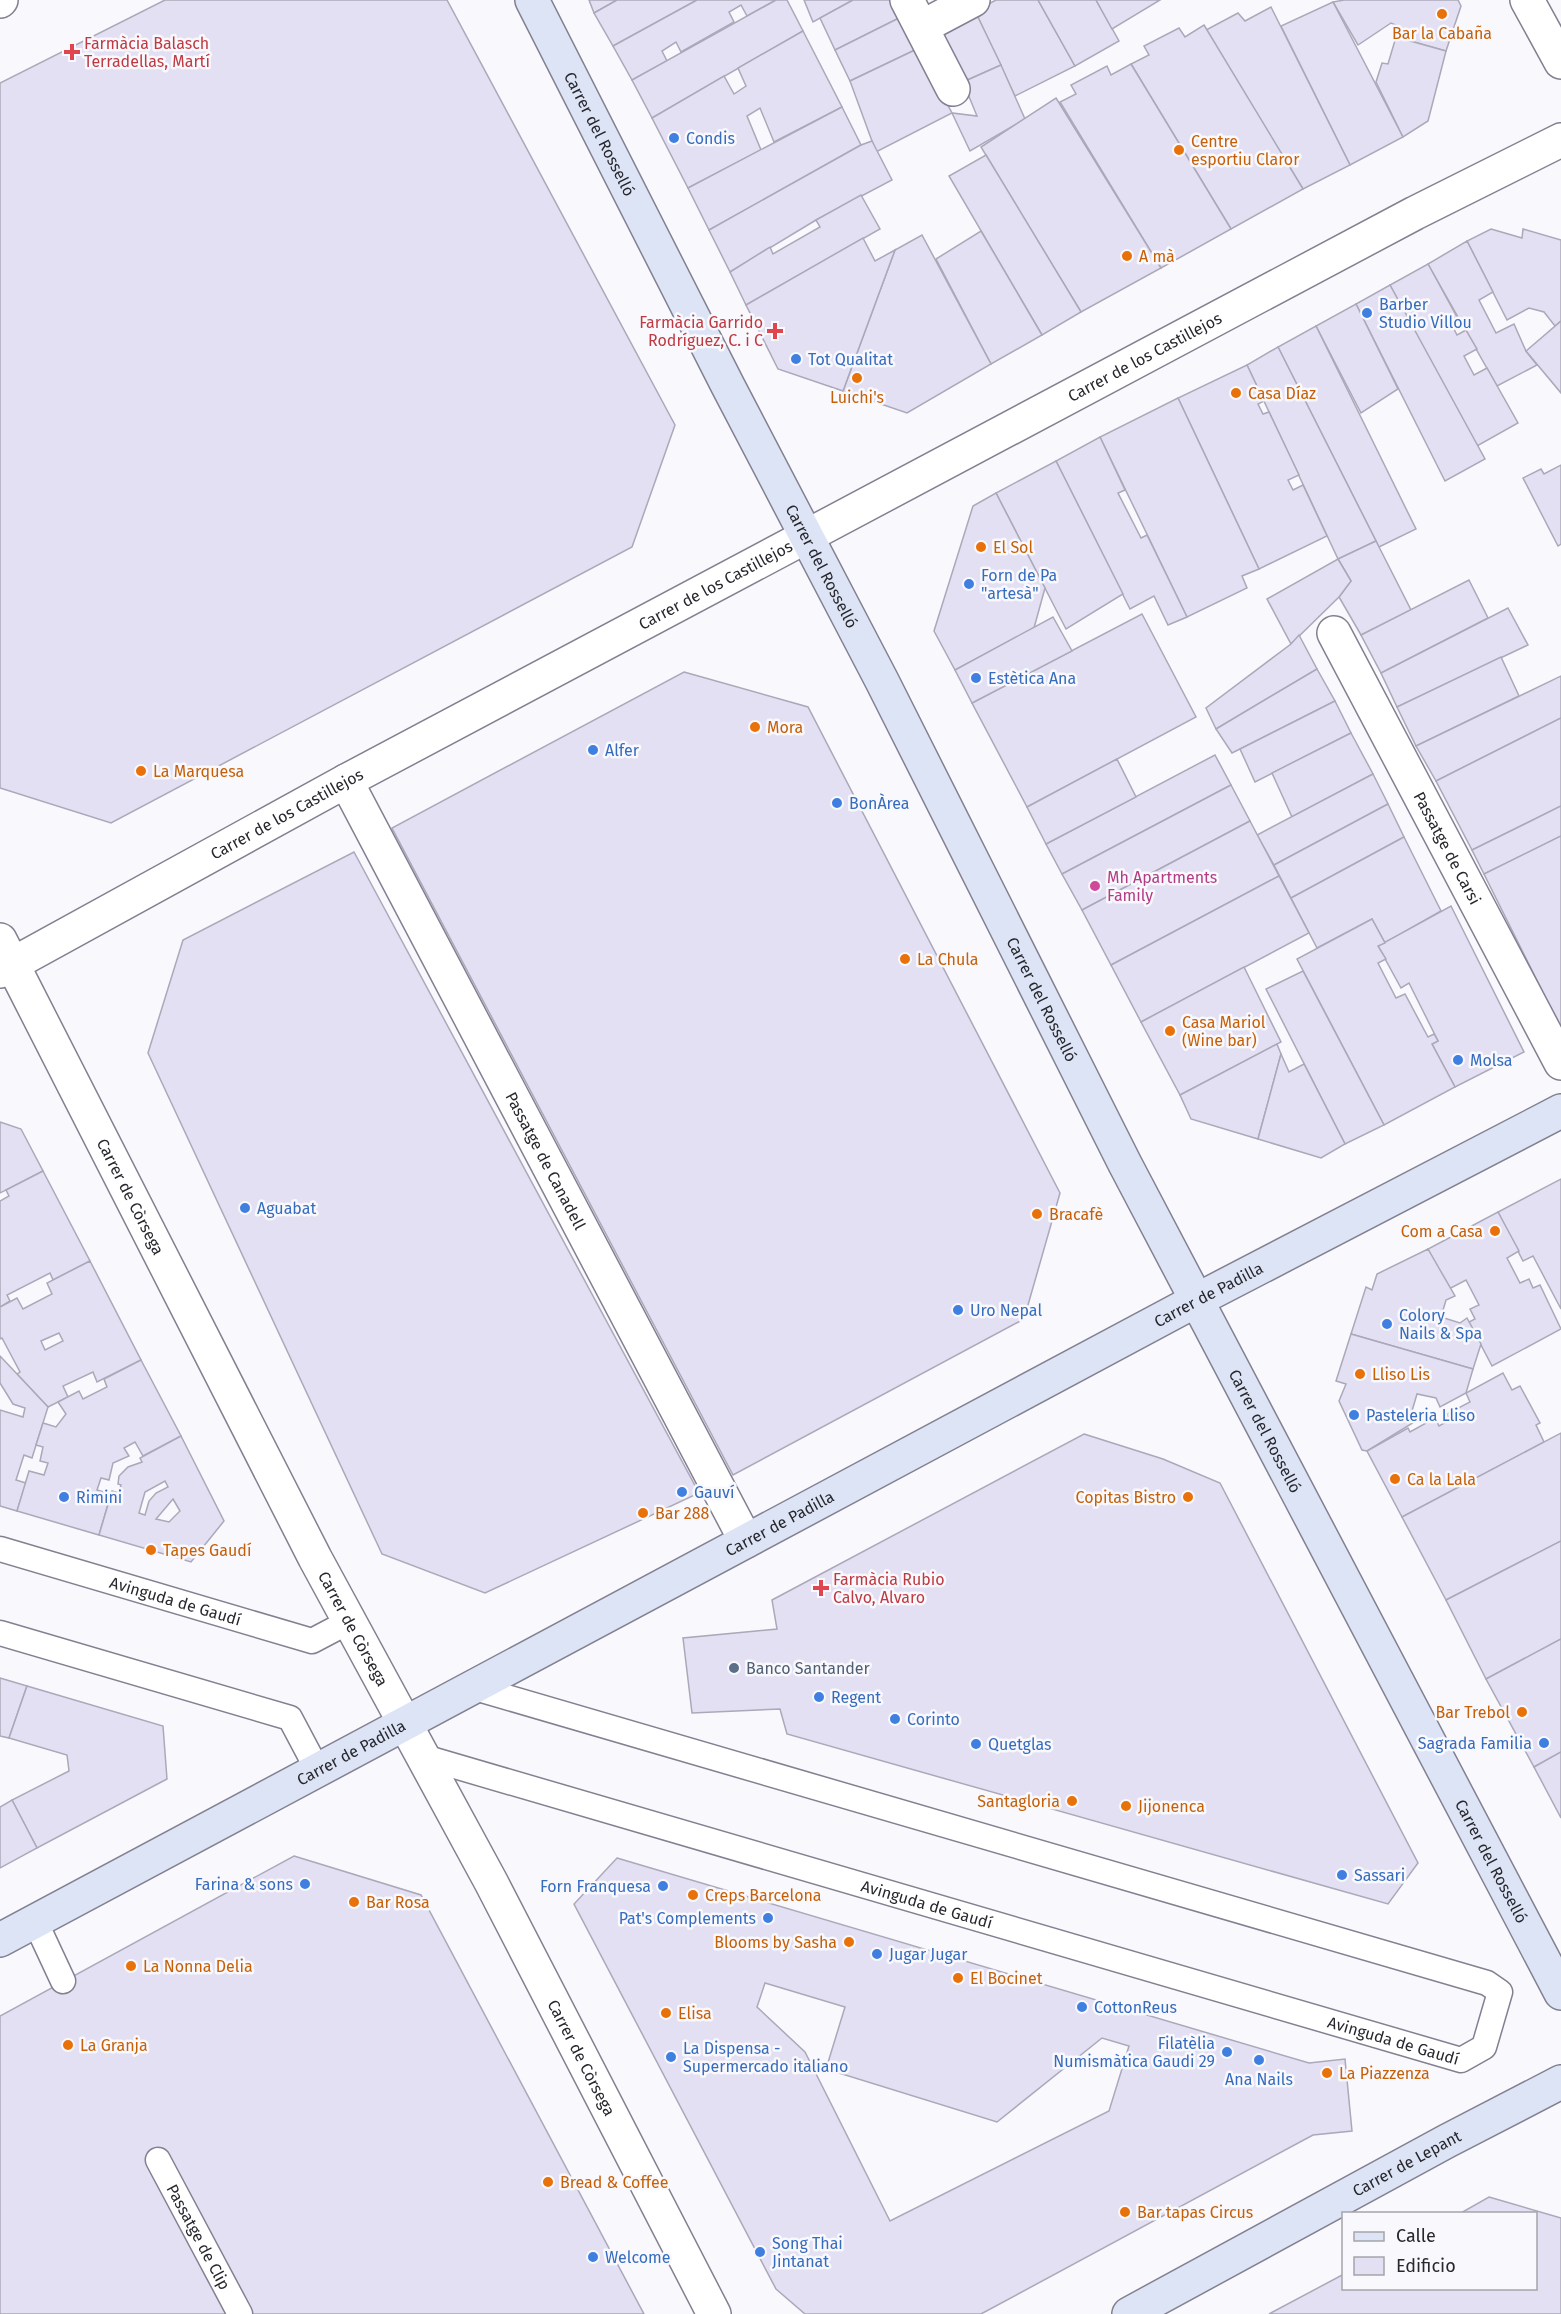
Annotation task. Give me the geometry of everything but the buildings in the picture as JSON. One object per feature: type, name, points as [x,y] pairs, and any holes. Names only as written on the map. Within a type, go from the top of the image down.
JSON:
[{"type":"main road","name":"Carrer del Rosselló","points":[[532,0],[1125,1164],[1561,1993]]},
{"type":"main road","name":"Carrer de Padilla","points":[[0,1940],[1197,1300],[1561,1111]]},
{"type":"main road","name":"Carrer de Lepant","points":[[1129,2314],[1447,2141],[1561,2082]]},
{"type":"street","points":[[953,89],[914,14],[973,0]]},
{"type":"street","points":[[1527,0],[1561,62]]},
{"type":"street","name":"Carrer de los Castillejos","points":[[4,958],[807,538],[1415,213],[1561,140]]},
{"type":"street","name":"Passatge de Carsi","points":[[1334,633],[1561,1063]]},
{"type":"street","name":"Passatge de Canadell","points":[[346,781],[746,1541]]},
{"type":"street","name":"Carrer de Còrsega","points":[[4,958],[305,1539],[424,1757],[714,2314]]},
{"type":"lane","name":"Avinguda de Gaudí","points":[[0,1549],[312,1641],[350,1621]]},
{"type":"lane","points":[[0,1633],[290,1718],[317,1769]]},
{"type":"lane","name":"Avinguda de Gaudí","points":[[424,1757],[1461,2060],[1484,2047],[1500,1992],[1487,1983],[475,1688]]},
{"type":"lane","points":[[35,1921],[63,1981]]},
{"type":"lane","name":"Passatge de Clip","points":[[158,2160],[240,2314]]},
{"type":"place","name":"Bar la Cabaña","points":[[1442,14]]},
{"type":"place","name":"Farmàcia Balasch Terradellas, Martí","points":[[72,52]]},
{"type":"place","name":"Condis","points":[[674,138]]},
{"type":"place","name":"Centre esportiu Claror","points":[[1179,150]]},
{"type":"place","name":"A mà","points":[[1127,256]]},
{"type":"place","name":"Barber Studio Villou","points":[[1367,313]]},
{"type":"place","name":"Farmàcia Garrido Rodríguez, C. i C","points":[[775,331]]},
{"type":"place","name":"Tot Qualitat","points":[[796,359]]},
{"type":"place","name":"Luichi's","points":[[857,378]]},
{"type":"place","name":"Casa Díaz","points":[[1236,393]]},
{"type":"place","name":"El Sol","points":[[981,547]]},
{"type":"place","name":"Forn de Pa \"artesà\"","points":[[969,584]]},
{"type":"place","name":"Estètica Ana","points":[[976,678]]},
{"type":"place","name":"Mora","points":[[755,727]]},
{"type":"place","name":"Alfer","points":[[593,750]]},
{"type":"place","name":"La Marquesa","points":[[141,771]]},
{"type":"place","name":"BonÀrea","points":[[837,803]]},
{"type":"place","name":"Mh Apartments Family","points":[[1095,886]]},
{"type":"place","name":"La Chula","points":[[905,959]]},
{"type":"place","name":"Casa Mariol (Wine bar)","points":[[1170,1031]]},
{"type":"place","name":"Molsa","points":[[1458,1060]]},
{"type":"place","name":"Aguabat","points":[[245,1208]]},
{"type":"place","name":"Bracafè","points":[[1037,1214]]},
{"type":"place","name":"Com a Casa","points":[[1495,1231]]},
{"type":"place","name":"Uro Nepal","points":[[958,1310]]},
{"type":"place","name":"Colory Nails & Spa","points":[[1387,1324]]},
{"type":"place","name":"Lliso Lis","points":[[1360,1374]]},
{"type":"place","name":"Pasteleria Lliso","points":[[1354,1415]]},
{"type":"place","name":"Ca la Lala","points":[[1395,1479]]},
{"type":"place","name":"Gauví","points":[[682,1492]]},
{"type":"place","name":"Rimini","points":[[64,1497]]},
{"type":"place","name":"Copitas Bistro","points":[[1188,1497]]},
{"type":"place","name":"Bar 288","points":[[643,1513]]},
{"type":"place","name":"Tapes Gaudí","points":[[151,1550]]},
{"type":"place","name":"Farmàcia Rubio Calvo, Alvaro","points":[[821,1588]]},
{"type":"place","name":"Banco Santander","points":[[734,1668]]},
{"type":"place","name":"Regent","points":[[819,1697]]},
{"type":"place","name":"Bar Trebol","points":[[1522,1712]]},
{"type":"place","name":"Corinto","points":[[895,1719]]},
{"type":"place","name":"Sagrada Familia","points":[[1544,1743]]},
{"type":"place","name":"Quetglas","points":[[976,1744]]},
{"type":"place","name":"Santagloria","points":[[1072,1801]]},
{"type":"place","name":"Jijonenca","points":[[1126,1806]]},
{"type":"place","name":"Sassari","points":[[1342,1875]]},
{"type":"place","name":"Farina & sons","points":[[305,1884]]},
{"type":"place","name":"Forn Franquesa","points":[[663,1886]]},
{"type":"place","name":"Creps Barcelona","points":[[693,1895]]},
{"type":"place","name":"Bar Rosa","points":[[354,1902]]},
{"type":"place","name":"Pat's Complements","points":[[768,1918]]},
{"type":"place","name":"Blooms by Sasha","points":[[849,1942]]},
{"type":"place","name":"Jugar Jugar","points":[[877,1954]]},
{"type":"place","name":"La Nonna Delia","points":[[131,1966]]},
{"type":"place","name":"El Bocinet","points":[[958,1978]]},
{"type":"place","name":"CottonReus","points":[[1082,2007]]},
{"type":"place","name":"Elisa","points":[[666,2013]]},
{"type":"place","name":"La Granja","points":[[68,2045]]},
{"type":"place","name":"Filatèlia Numismàtica Gaudi 29","points":[[1227,2052]]},
{"type":"place","name":"La Dispensa - Supermercado italiano","points":[[671,2057]]},
{"type":"place","name":"Ana Nails","points":[[1259,2060]]},
{"type":"place","name":"La Piazzenza","points":[[1327,2073]]},
{"type":"place","name":"Bread & Coffee","points":[[548,2182]]},
{"type":"place","name":"Bar tapas Circus","points":[[1125,2212]]},
{"type":"place","name":"Song Thai Jintanat","points":[[760,2252]]},
{"type":"place","name":"Welcome","points":[[593,2257]]}]
